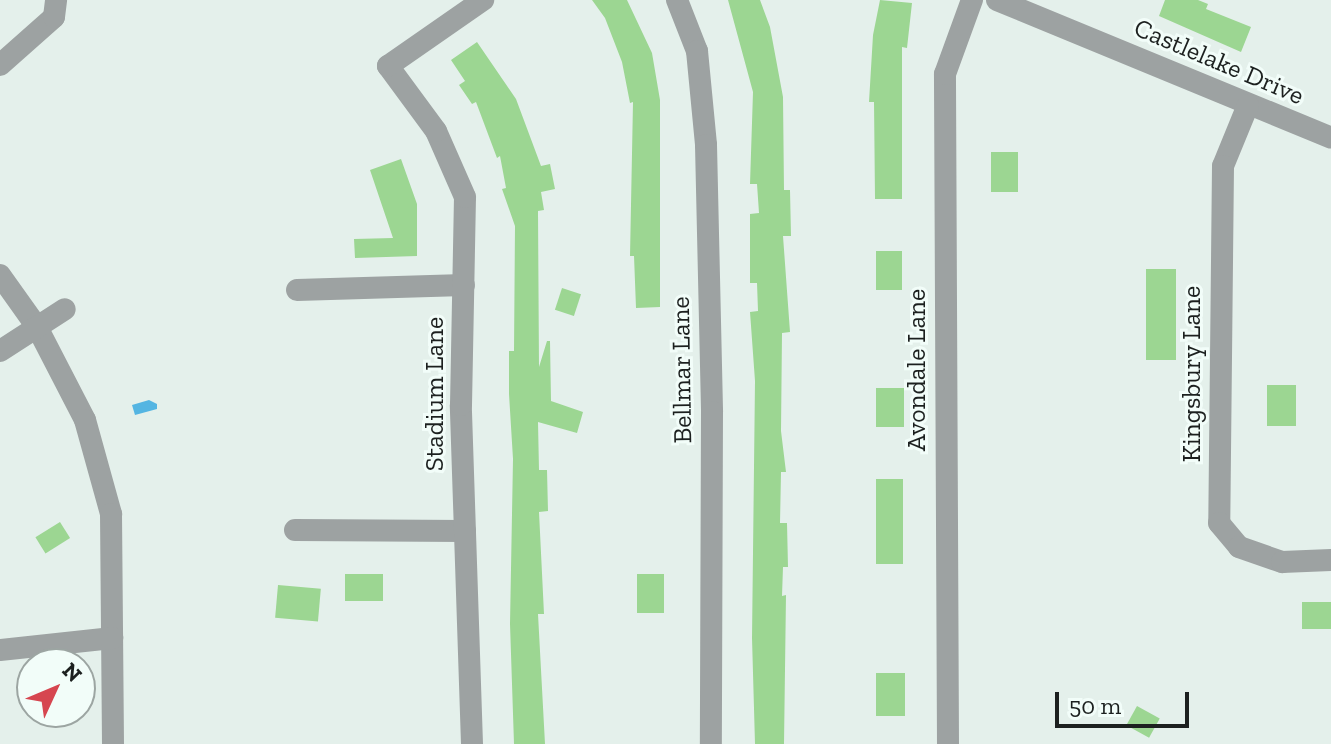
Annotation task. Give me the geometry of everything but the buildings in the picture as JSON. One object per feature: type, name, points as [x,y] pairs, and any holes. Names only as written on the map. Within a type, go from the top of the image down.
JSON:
[{"type":"street","name":"Stadium Lane","points":[[472,744],[461,405],[465,197],[436,131],[388,66],[483,0]]},
{"type":"street","name":"Bellmar Lane","points":[[677,0],[697,51],[706,145],[712,412],[711,744]]},
{"type":"street","name":"Avondale Lane","points":[[948,744],[945,74],[972,0]]},
{"type":"street","name":"Castlelake Drive","points":[[997,0],[1331,138]]},
{"type":"street","points":[[0,65],[55,8]]},
{"type":"street","name":"Kingsbury Lane","points":[[1248,105],[1223,166],[1219,523],[1239,547],[1282,562],[1331,560]]},
{"type":"street","points":[[0,275],[37,327],[85,420],[111,514],[113,744]]},
{"type":"street","points":[[297,290],[464,285]]},
{"type":"street","points":[[0,351],[65,309]]},
{"type":"street","points":[[295,530],[465,531]]},
{"type":"street","points":[[0,650],[112,638]]},
{"type":"water","points":[[149,400],[157,404],[157,409],[135,415],[132,405]]}]
